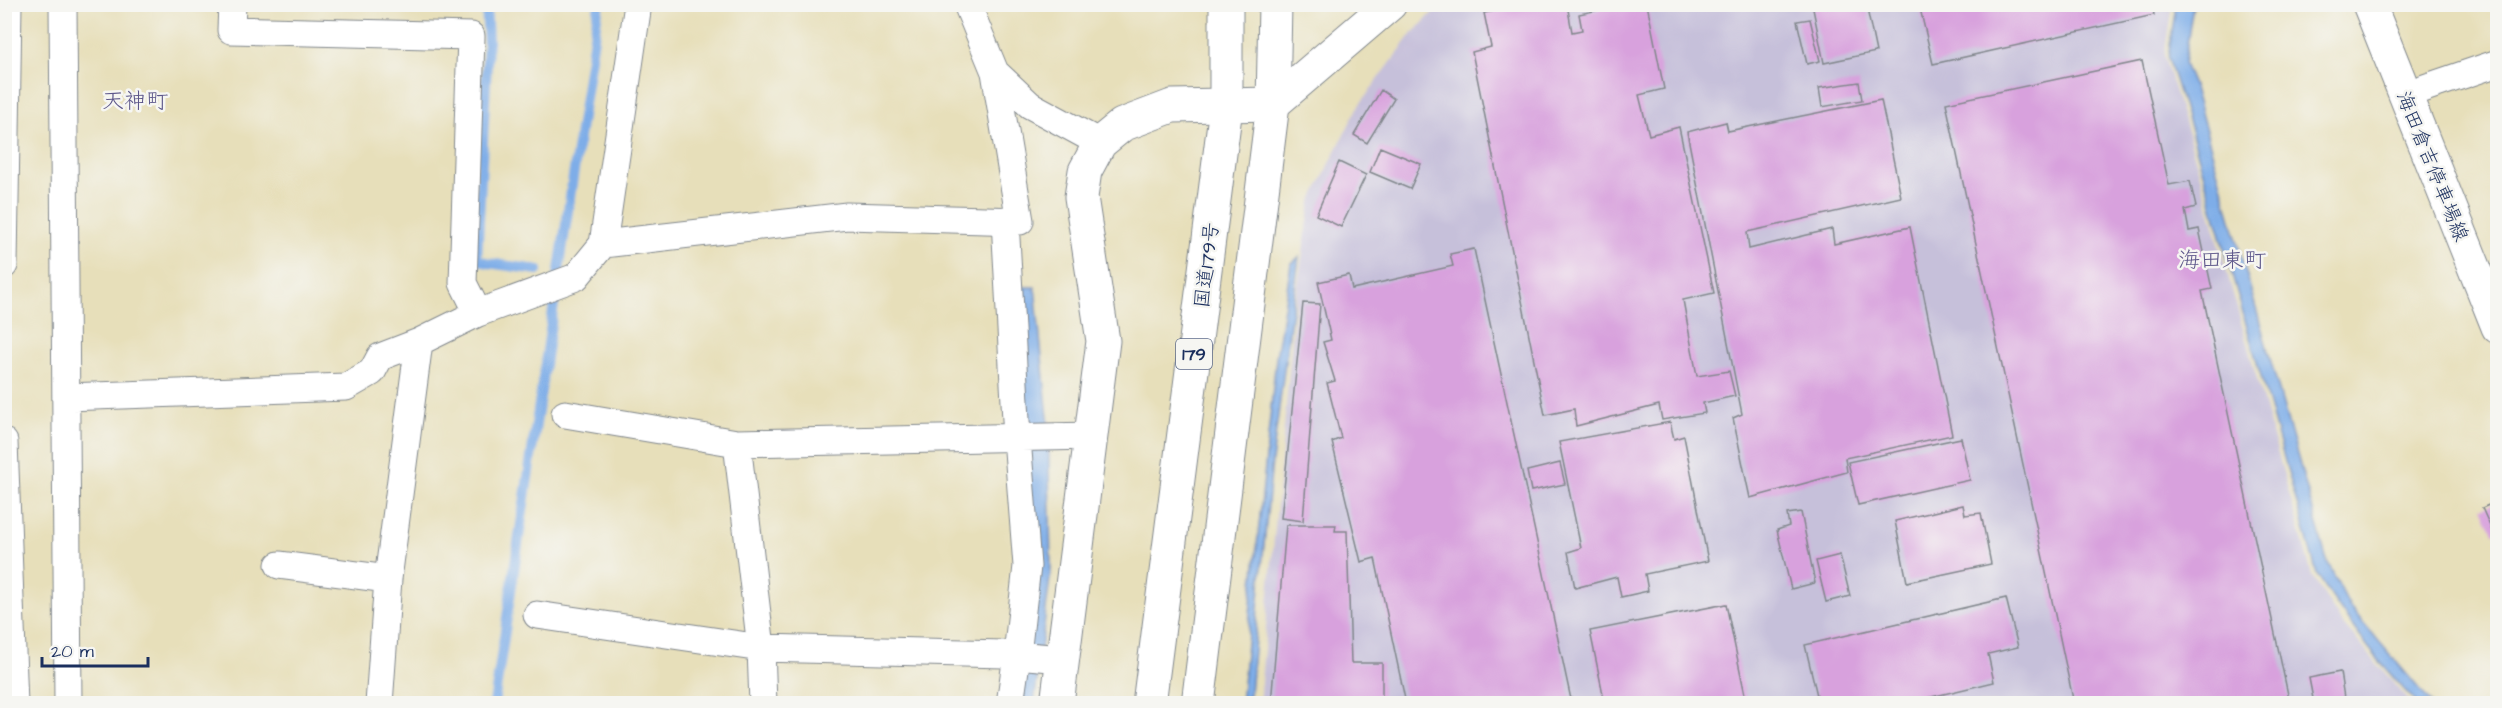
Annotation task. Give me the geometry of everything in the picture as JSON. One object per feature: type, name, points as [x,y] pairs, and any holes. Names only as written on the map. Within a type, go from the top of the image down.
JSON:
[{"type":"main road","name":"国道179号","points":[[1149,704],[1226,107],[1226,4]]},
{"type":"main road","name":"179","points":[[1198,704],[1273,104],[1275,4]]},
{"type":"main road","points":[[1057,704],[1103,341],[1081,197],[1085,171],[1100,142],[1122,125],[1172,106],[1226,107],[1273,104],[1390,4]]},
{"type":"main road","name":"海田倉吉停車場線","points":[[2369,4],[2498,327]]},
{"type":"street","points":[[4,265],[8,4]]},
{"type":"street","points":[[63,4],[68,704]]},
{"type":"street","points":[[232,4],[231,30],[471,36],[464,283],[478,313]]},
{"type":"street","points":[[66,398],[346,387],[372,372],[380,357],[419,342],[478,313],[576,277],[603,244],[638,4]]},
{"type":"street","points":[[603,244],[847,216],[1020,221],[995,72],[967,4]]},
{"type":"street","points":[[2404,95],[2498,63]]},
{"type":"street","points":[[995,72],[1030,105],[1100,142]]},
{"type":"street","points":[[1005,220],[1017,438],[1027,566],[1010,704]]},
{"type":"street","points":[[379,704],[388,579],[419,342]]},
{"type":"street","points":[[565,414],[737,443],[1092,436]]},
{"type":"street","points":[[4,442],[14,704]]},
{"type":"street","points":[[737,443],[761,648],[763,704]]},
{"type":"street","points":[[279,565],[388,579]]},
{"type":"street","points":[[537,615],[761,648],[1017,655],[1063,660]]},
{"type":"shaded area","points":[[1441,4],[2172,5],[2164,57],[2190,140],[2312,575],[2341,622],[2411,703],[1259,704],[1296,296],[1311,202],[1357,108],[1412,34]]},
{"type":"water","points":[[2176,5],[2193,5],[2184,64],[2194,88],[2327,561],[2350,607],[2431,703],[2417,703],[2389,673],[2351,625],[2317,574],[2191,130],[2168,58]]},
{"type":"water","points":[[1299,257],[1272,461],[1249,703],[1241,703],[1276,358],[1291,264]]},
{"type":"water","points":[[1021,287],[1035,287],[1048,418],[1051,570],[1034,703],[1020,704]]},
{"type":"building","points":[[1531,4],[1567,4],[1572,32],[1582,30],[1579,14],[1599,10],[1599,4],[1621,4],[1622,8],[1647,4],[1664,89],[1639,95],[1649,135],[1679,127],[1714,293],[1683,300],[1697,376],[1729,371],[1735,396],[1703,403],[1705,413],[1662,420],[1659,405],[1576,426],[1574,409],[1545,415],[1472,52],[1491,47],[1484,13]]},
{"type":"building","points":[[1812,4],[1866,4],[1876,52],[1824,63]]},
{"type":"building","points":[[1919,4],[2152,4],[2154,15],[1933,64]]},
{"type":"building","points":[[1810,19],[1820,61],[1807,64],[1797,21]]},
{"type":"building","points":[[2142,61],[2169,185],[2190,181],[2196,207],[2185,210],[2189,231],[2199,229],[2212,289],[2202,291],[2290,704],[2074,704],[1946,103]]},
{"type":"building","points":[[1859,82],[1862,100],[1822,107],[1819,88]]},
{"type":"building","points":[[1381,90],[1394,99],[1367,143],[1354,135]]},
{"type":"building","points":[[1881,100],[1901,197],[1747,232],[1749,249],[1832,229],[1834,244],[1910,227],[1952,435],[1845,458],[1847,472],[1750,498],[1733,418],[1742,414],[1687,132],[1726,122],[1728,131]]},
{"type":"building","points":[[1380,147],[1421,164],[1410,189],[1370,172]]},
{"type":"building","points":[[1339,162],[1366,175],[1341,227],[1316,215]]},
{"type":"building","points":[[1474,249],[1572,704],[1406,704],[1375,558],[1361,562],[1332,442],[1341,438],[1327,383],[1335,381],[1323,342],[1331,340],[1318,282],[1349,275],[1352,289],[1453,266],[1450,254]]},
{"type":"building","points":[[1303,303],[1320,304],[1303,521],[1281,518]]},
{"type":"building","points":[[1670,422],[1674,439],[1684,436],[1708,561],[1645,574],[1648,591],[1621,597],[1617,577],[1575,588],[1568,552],[1581,548],[1559,442]]},
{"type":"building","points":[[1961,438],[1970,480],[1858,505],[1848,462]]},
{"type":"building","points":[[1560,463],[1565,484],[1531,491],[1527,471]]},
{"type":"building","points":[[2498,501],[2498,532],[2493,533],[2482,508]]},
{"type":"building","points":[[1963,505],[1965,515],[1981,513],[1991,564],[1907,582],[1895,521]]},
{"type":"building","points":[[1801,512],[1815,583],[1791,589],[1777,530],[1789,526],[1787,514]]},
{"type":"building","points":[[1286,525],[1336,525],[1335,531],[1347,531],[1351,663],[1382,663],[1382,704],[1271,704]]},
{"type":"building","points":[[1840,555],[1850,596],[1826,602],[1816,561]]},
{"type":"building","points":[[2006,598],[2018,647],[1988,654],[1994,682],[1902,704],[1819,704],[1805,645]]},
{"type":"building","points":[[1726,604],[1747,704],[1605,704],[1590,631]]},
{"type":"building","points":[[2340,672],[2345,704],[2314,704],[2309,678]]},
{"type":"waterway","points":[[486,4],[488,42],[477,259],[488,263],[538,270]]},
{"type":"waterway","points":[[494,704],[599,4]]},
{"type":"district","name":"天神町","points":[[135,100]]},
{"type":"district","name":"海田東町","points":[[2222,259]]}]
